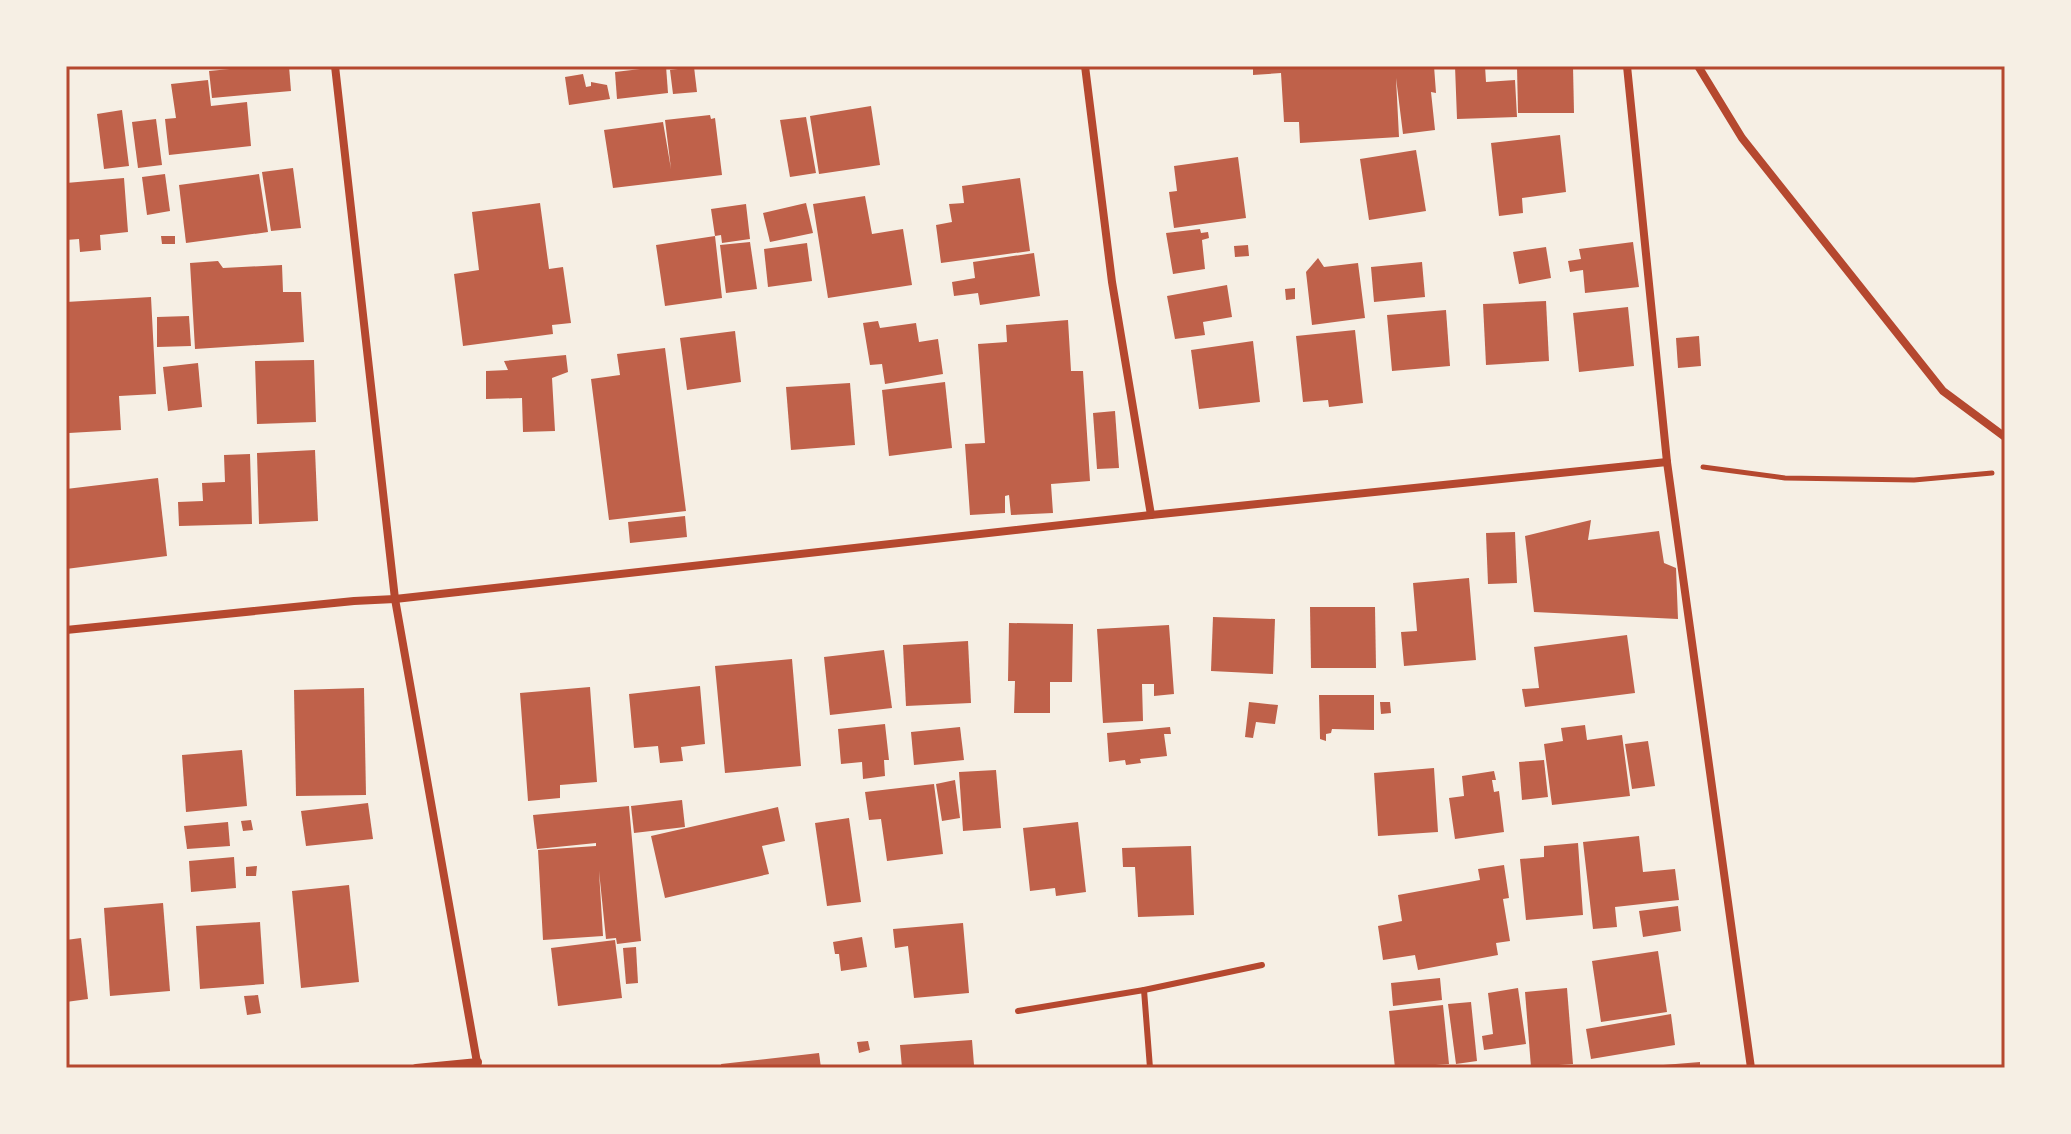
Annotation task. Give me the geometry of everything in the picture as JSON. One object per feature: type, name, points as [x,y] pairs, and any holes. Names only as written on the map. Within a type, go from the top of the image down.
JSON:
[{"type":"street","points":[[335,66],[395,599],[478,1065],[416,1068]]},
{"type":"street","points":[[1085,66],[1112,282],[1151,515]]},
{"type":"street","points":[[1627,66],[1667,462],[1751,1068]]},
{"type":"street","points":[[1698,66],[1742,138],[1943,391],[2005,437]]},
{"type":"street","points":[[66,630],[395,599],[1151,515],[1667,462]]},
{"type":"lane","points":[[1018,1011],[1144,990],[1262,965]]},
{"type":"lane","points":[[1144,990],[1150,1068]]},
{"type":"path","points":[[1667,462],[1785,478],[1914,480],[2005,472]]},
{"type":"building","points":[[289,66],[291,91],[212,98],[209,71]]},
{"type":"building","points":[[666,66],[668,93],[617,99],[615,72]]},
{"type":"building","points":[[1253,66],[1396,66],[1396,69],[1434,66],[1436,93],[1431,92],[1435,130],[1403,134],[1396,78],[1399,137],[1300,143],[1299,122],[1284,122],[1281,73],[1253,75]]},
{"type":"building","points":[[1455,66],[1485,66],[1486,82],[1515,80],[1517,117],[1457,119]]},
{"type":"building","points":[[1517,66],[1573,66],[1574,113],[1518,113]]},
{"type":"building","points":[[694,67],[697,92],[673,94],[670,70]]},
{"type":"building","points":[[583,74],[586,87],[591,86],[591,82],[607,85],[610,99],[569,105],[565,77]]},
{"type":"building","points":[[208,80],[211,106],[247,102],[251,146],[169,155],[165,119],[176,118],[171,84]]},
{"type":"building","points":[[871,106],[880,165],[819,174],[810,116]]},
{"type":"building","points":[[122,110],[129,166],[104,169],[97,114]]},
{"type":"building","points":[[710,115],[711,119],[715,118],[722,175],[613,188],[604,130],[663,122],[671,169],[665,120]]},
{"type":"building","points":[[806,117],[816,173],[790,177],[780,120]]},
{"type":"building","points":[[156,119],[162,165],[138,168],[132,122]]},
{"type":"building","points":[[1560,135],[1566,192],[1522,198],[1523,213],[1499,216],[1491,143]]},
{"type":"building","points":[[1416,150],[1426,211],[1369,220],[1360,159]]},
{"type":"building","points":[[1238,157],[1246,218],[1174,228],[1169,192],[1177,191],[1174,166]]},
{"type":"building","points":[[293,168],[301,228],[271,231],[262,172]]},
{"type":"building","points":[[165,174],[170,211],[147,215],[142,177]]},
{"type":"building","points":[[259,174],[268,232],[186,243],[179,185]]},
{"type":"building","points":[[124,178],[128,232],[100,235],[101,250],[80,252],[79,239],[66,240],[66,183]]},
{"type":"building","points":[[1020,178],[1030,251],[941,263],[936,225],[952,222],[949,204],[964,203],[962,186]]},
{"type":"building","points":[[865,196],[872,234],[903,229],[912,285],[828,298],[813,204]]},
{"type":"building","points":[[540,203],[549,269],[563,267],[571,323],[552,325],[553,334],[463,346],[454,274],[479,270],[472,212]]},
{"type":"building","points":[[806,203],[813,233],[770,242],[763,213]]},
{"type":"building","points":[[746,204],[750,239],[722,243],[721,235],[715,236],[711,209]]},
{"type":"building","points":[[1200,229],[1201,233],[1208,232],[1209,238],[1202,240],[1205,269],[1173,274],[1166,233]]},
{"type":"building","points":[[161,236],[175,236],[175,244],[162,244]]},
{"type":"building","points":[[715,236],[722,298],[665,306],[656,245]]},
{"type":"building","points":[[750,242],[757,289],[726,293],[720,245]]},
{"type":"building","points":[[1633,242],[1639,287],[1585,293],[1583,270],[1570,272],[1568,261],[1581,259],[1579,249]]},
{"type":"building","points":[[807,243],[812,281],[768,287],[764,249]]},
{"type":"building","points":[[1248,245],[1249,256],[1235,257],[1234,246]]},
{"type":"building","points":[[1546,247],[1551,278],[1519,284],[1513,252]]},
{"type":"building","points":[[1034,253],[1040,296],[980,305],[978,293],[954,296],[952,282],[975,278],[973,262]]},
{"type":"building","points":[[1318,258],[1324,267],[1358,263],[1365,318],[1312,325],[1306,272]]},
{"type":"building","points":[[218,261],[223,268],[282,265],[283,292],[301,292],[304,342],[195,349],[190,263]]},
{"type":"building","points":[[1422,262],[1425,297],[1374,302],[1371,267]]},
{"type":"building","points":[[1227,285],[1232,317],[1203,322],[1205,335],[1175,339],[1167,296]]},
{"type":"building","points":[[1295,288],[1295,299],[1286,300],[1285,289]]},
{"type":"building","points":[[151,297],[156,394],[119,396],[121,430],[69,433],[66,302]]},
{"type":"building","points":[[1546,301],[1549,361],[1486,365],[1483,304]]},
{"type":"building","points":[[1628,307],[1634,366],[1579,372],[1573,313]]},
{"type":"building","points":[[1446,310],[1450,366],[1392,371],[1387,315]]},
{"type":"building","points":[[189,316],[191,346],[157,347],[157,317]]},
{"type":"building","points":[[1068,320],[1071,371],[1083,371],[1090,481],[1051,484],[1053,513],[1011,515],[1009,495],[1005,496],[1005,513],[970,515],[965,444],[985,443],[978,344],[1007,342],[1006,325]]},
{"type":"building","points":[[878,321],[880,328],[916,323],[919,342],[938,339],[943,374],[885,384],[882,364],[870,365],[863,323]]},
{"type":"building","points":[[1355,330],[1363,403],[1329,407],[1328,400],[1303,402],[1296,336]]},
{"type":"building","points":[[735,331],[741,382],[687,390],[680,338]]},
{"type":"building","points":[[1699,336],[1701,366],[1678,368],[1676,338]]},
{"type":"building","points":[[1253,341],[1260,402],[1199,409],[1191,350]]},
{"type":"building","points":[[665,348],[686,511],[609,520],[591,379],[620,375],[617,354]]},
{"type":"building","points":[[566,355],[568,372],[552,378],[555,431],[523,432],[522,398],[486,399],[486,371],[508,370],[504,361]]},
{"type":"building","points":[[314,360],[316,422],[257,424],[255,361]]},
{"type":"building","points":[[198,363],[202,407],[168,411],[163,367]]},
{"type":"building","points":[[945,382],[952,448],[889,456],[882,390]]},
{"type":"building","points":[[850,383],[855,445],[791,450],[786,387]]},
{"type":"building","points":[[1115,411],[1119,468],[1097,469],[1093,413]]},
{"type":"building","points":[[315,450],[318,521],[259,524],[257,453]]},
{"type":"building","points":[[250,454],[252,524],[179,526],[178,502],[203,501],[202,483],[225,482],[224,455]]},
{"type":"building","points":[[158,478],[167,556],[66,569],[66,489]]},
{"type":"building","points":[[685,516],[687,537],[630,543],[628,522]]},
{"type":"building","points":[[1591,520],[1588,540],[1659,531],[1664,563],[1676,568],[1678,619],[1534,612],[1525,536]]},
{"type":"building","points":[[1515,532],[1517,583],[1488,584],[1486,533]]},
{"type":"building","points":[[1469,578],[1476,660],[1404,666],[1401,632],[1417,631],[1413,583]]},
{"type":"building","points":[[1310,607],[1375,607],[1376,668],[1311,668]]},
{"type":"building","points":[[1213,617],[1275,619],[1273,674],[1211,671]]},
{"type":"building","points":[[1009,623],[1073,624],[1072,682],[1050,682],[1050,713],[1014,713],[1015,681],[1008,681]]},
{"type":"building","points":[[1169,625],[1174,694],[1154,696],[1154,684],[1142,684],[1143,721],[1103,723],[1097,629]]},
{"type":"building","points":[[1627,635],[1635,693],[1525,707],[1522,689],[1539,688],[1534,647]]},
{"type":"building","points":[[968,641],[971,703],[906,706],[903,645]]},
{"type":"building","points":[[884,650],[892,708],[830,715],[824,657]]},
{"type":"building","points":[[792,659],[801,766],[725,773],[715,666]]},
{"type":"building","points":[[700,686],[705,744],[681,747],[683,761],[660,763],[658,746],[634,748],[629,694]]},
{"type":"building","points":[[590,687],[597,782],[560,785],[560,798],[528,801],[520,693]]},
{"type":"building","points":[[364,688],[366,795],[296,796],[294,690]]},
{"type":"building","points":[[1319,695],[1374,695],[1374,730],[1332,729],[1331,733],[1326,734],[1326,741],[1320,739]]},
{"type":"building","points":[[1249,702],[1278,705],[1275,724],[1256,722],[1253,738],[1245,737]]},
{"type":"building","points":[[1380,702],[1390,702],[1391,713],[1381,714]]},
{"type":"building","points":[[885,724],[889,760],[884,760],[885,776],[863,779],[862,762],[841,764],[838,729]]},
{"type":"building","points":[[1585,725],[1587,740],[1622,735],[1630,796],[1552,805],[1544,744],[1563,741],[1561,728]]},
{"type":"building","points":[[960,727],[964,760],[914,765],[911,732]]},
{"type":"building","points":[[1170,727],[1171,734],[1164,734],[1167,756],[1140,759],[1141,763],[1126,765],[1125,760],[1109,762],[1107,733]]},
{"type":"building","points":[[1648,741],[1655,786],[1632,789],[1625,744]]},
{"type":"building","points":[[242,750],[247,806],[186,812],[182,755]]},
{"type":"building","points":[[1544,760],[1548,797],[1522,800],[1519,762]]},
{"type":"building","points":[[1434,768],[1438,832],[1378,836],[1374,773]]},
{"type":"building","points":[[996,770],[1001,828],[963,831],[959,772]]},
{"type":"building","points":[[1494,771],[1496,780],[1492,780],[1494,792],[1499,791],[1504,832],[1455,839],[1449,798],[1464,796],[1462,776]]},
{"type":"building","points":[[955,780],[960,818],[942,821],[936,784]]},
{"type":"building","points":[[934,784],[943,854],[887,861],[881,819],[869,820],[865,792]]},
{"type":"building","points":[[682,800],[685,827],[634,833],[631,806]]},
{"type":"building","points":[[368,803],[373,839],[306,846],[301,811]]},
{"type":"building","points":[[629,806],[641,941],[617,944],[616,938],[606,939],[599,871],[603,936],[543,940],[538,850],[596,846],[596,843],[537,849],[533,815]]},
{"type":"building","points":[[778,807],[785,841],[762,846],[769,874],[665,898],[651,836]]},
{"type":"building","points":[[849,818],[861,902],[827,906],[815,823]]},
{"type":"building","points":[[251,820],[253,830],[243,831],[241,821]]},
{"type":"building","points":[[228,822],[230,846],[187,849],[184,826]]},
{"type":"building","points":[[1078,822],[1086,892],[1056,896],[1055,888],[1030,891],[1023,828]]},
{"type":"building","points":[[1639,836],[1643,872],[1675,869],[1679,900],[1615,907],[1617,927],[1593,929],[1583,842]]},
{"type":"building","points":[[1578,843],[1583,915],[1526,920],[1520,859],[1544,857],[1544,846]]},
{"type":"building","points":[[1191,846],[1194,915],[1138,917],[1135,867],[1123,867],[1122,848]]},
{"type":"building","points":[[234,857],[236,888],[191,892],[189,861]]},
{"type":"building","points":[[1504,865],[1509,898],[1503,899],[1510,941],[1496,943],[1498,955],[1418,970],[1415,955],[1383,960],[1378,926],[1402,921],[1398,895],[1480,880],[1478,869]]},
{"type":"building","points":[[257,866],[256,876],[246,876],[246,867]]},
{"type":"building","points":[[349,885],[359,982],[301,988],[292,891]]},
{"type":"building","points":[[163,903],[170,991],[110,996],[104,908]]},
{"type":"building","points":[[1678,906],[1681,931],[1643,937],[1639,911]]},
{"type":"building","points":[[260,922],[264,984],[200,989],[196,926]]},
{"type":"building","points":[[963,923],[969,993],[914,998],[908,946],[895,948],[893,929]]},
{"type":"building","points":[[862,937],[867,967],[841,971],[839,954],[835,954],[833,942]]},
{"type":"building","points":[[81,938],[88,999],[66,1002],[66,940]]},
{"type":"building","points":[[615,940],[622,998],[558,1006],[551,948]]},
{"type":"building","points":[[636,947],[638,983],[626,984],[623,948]]},
{"type":"building","points":[[1658,951],[1667,1012],[1601,1022],[1592,961]]},
{"type":"building","points":[[1440,978],[1442,1000],[1393,1006],[1391,983]]},
{"type":"building","points":[[1518,988],[1526,1044],[1484,1050],[1482,1036],[1493,1034],[1488,993]]},
{"type":"building","points":[[1567,988],[1573,1064],[1531,1067],[1525,992]]},
{"type":"building","points":[[258,995],[261,1013],[247,1015],[244,996]]},
{"type":"building","points":[[1471,1002],[1477,1061],[1456,1064],[1448,1004]]},
{"type":"building","points":[[1443,1005],[1449,1064],[1395,1068],[1389,1011]]},
{"type":"building","points":[[1671,1014],[1675,1045],[1591,1059],[1586,1029]]},
{"type":"building","points":[[972,1040],[974,1065],[980,1068],[902,1068],[900,1045]]},
{"type":"building","points":[[868,1041],[870,1050],[859,1053],[857,1042]]},
{"type":"building","points":[[819,1053],[821,1068],[722,1068],[721,1064]]},
{"type":"building","points":[[1700,1062],[1700,1068],[1651,1068],[1651,1066]]}]
